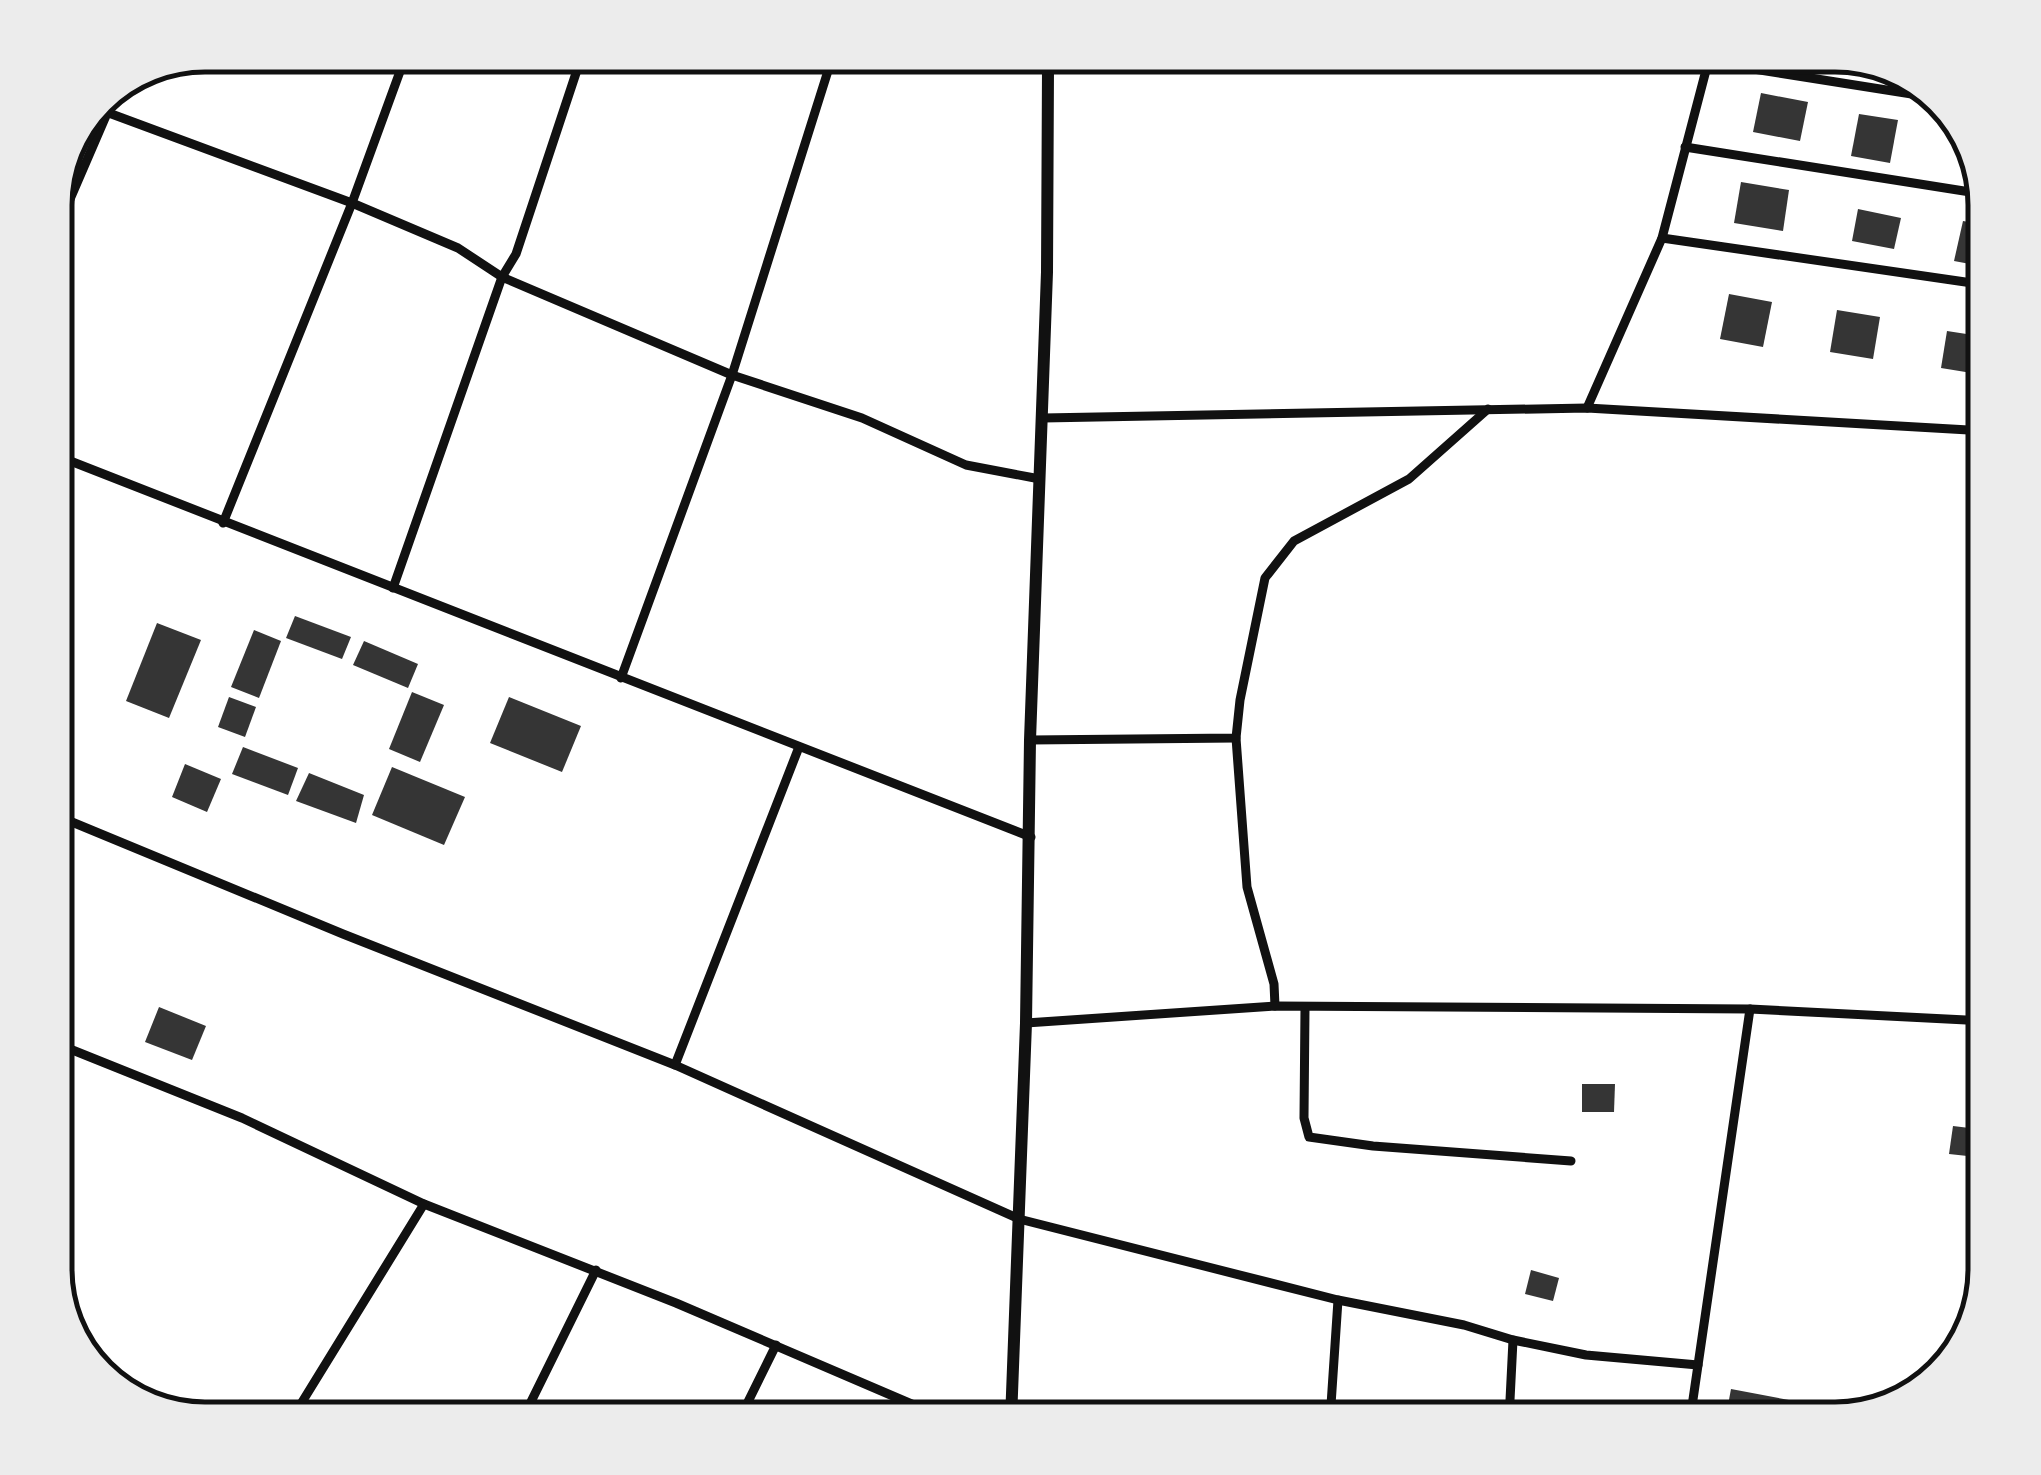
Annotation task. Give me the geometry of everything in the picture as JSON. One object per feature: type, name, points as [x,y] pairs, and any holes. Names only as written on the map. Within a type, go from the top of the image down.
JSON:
[{"type":"main road","points":[[1011,1402],[1043,418],[1047,72]]},
{"type":"street","points":[[223,523],[352,203],[400,72]]},
{"type":"street","points":[[394,588],[502,278],[516,254],[576,72]]},
{"type":"street","points":[[621,678],[732,374],[828,72]]},
{"type":"street","points":[[1587,408],[1662,238],[1706,72]]},
{"type":"street","points":[[1789,72],[1904,92]]},
{"type":"street","points":[[111,114],[352,203],[458,248],[502,278],[732,374],[862,418],[966,465],[1040,478]]},
{"type":"street","points":[[75,182],[94,135]]},
{"type":"street","points":[[1685,146],[1967,191]]},
{"type":"street","points":[[1662,238],[1968,282]]},
{"type":"street","points":[[1043,418],[1587,408],[1968,430]]},
{"type":"street","points":[[1275,1006],[1274,984],[1247,887],[1236,738],[1265,578],[1294,542],[1409,479],[1488,409]]},
{"type":"street","points":[[73,462],[1030,838]]},
{"type":"street","points":[[1030,740],[1236,738]]},
{"type":"street","points":[[675,1064],[798,747]]},
{"type":"street","points":[[73,822],[675,1064],[1019,1218],[1338,1300],[1464,1325],[1513,1340],[1586,1355],[1698,1365]]},
{"type":"street","points":[[1026,1023],[1275,1006],[1750,1010],[1968,1020]]},
{"type":"street","points":[[1305,1008],[1304,1118],[1310,1137],[1373,1146],[1571,1161]]},
{"type":"street","points":[[1693,1402],[1750,1010]]},
{"type":"street","points":[[73,1050],[242,1118],[424,1204],[596,1270],[908,1402]]},
{"type":"street","points":[[301,1402],[424,1204]]},
{"type":"street","points":[[531,1402],[596,1270]]},
{"type":"street","points":[[1331,1402],[1338,1300]]},
{"type":"street","points":[[1509,1402],[1513,1340]]},
{"type":"street","points":[[748,1402],[776,1344]]},
{"type":"building","points":[[1761,93],[1808,102],[1800,141],[1753,132]]},
{"type":"building","points":[[1859,114],[1898,120],[1890,163],[1851,156]]},
{"type":"building","points":[[1741,182],[1789,190],[1783,231],[1734,223]]},
{"type":"building","points":[[1858,209],[1901,218],[1894,249],[1852,241]]},
{"type":"building","points":[[1963,221],[1968,222],[1968,264],[1954,261]]},
{"type":"building","points":[[1729,294],[1772,302],[1763,347],[1720,339]]},
{"type":"building","points":[[1837,310],[1880,317],[1873,359],[1830,352]]},
{"type":"building","points":[[1947,331],[1968,334],[1968,372],[1941,368]]},
{"type":"building","points":[[295,616],[351,637],[342,659],[286,638]]},
{"type":"building","points":[[157,623],[201,640],[169,718],[126,701]]},
{"type":"building","points":[[254,630],[281,641],[259,698],[231,687]]},
{"type":"building","points":[[364,641],[418,664],[408,688],[353,665]]},
{"type":"building","points":[[412,692],[444,705],[420,762],[389,749]]},
{"type":"building","points":[[229,697],[256,707],[245,737],[218,727]]},
{"type":"building","points":[[509,697],[581,726],[562,772],[490,743]]},
{"type":"building","points":[[243,747],[298,768],[288,795],[232,774]]},
{"type":"building","points":[[185,764],[221,779],[207,812],[172,797]]},
{"type":"building","points":[[392,767],[465,797],[444,845],[372,815]]},
{"type":"building","points":[[309,773],[364,795],[356,823],[296,801]]},
{"type":"building","points":[[159,1007],[206,1026],[192,1060],[145,1042]]},
{"type":"building","points":[[1582,1084],[1615,1084],[1614,1112],[1582,1112]]},
{"type":"building","points":[[1953,1126],[1968,1128],[1968,1156],[1949,1154]]},
{"type":"building","points":[[1531,1270],[1559,1278],[1553,1301],[1525,1294]]},
{"type":"building","points":[[1731,1389],[1789,1400],[1789,1402],[1729,1402]]}]
